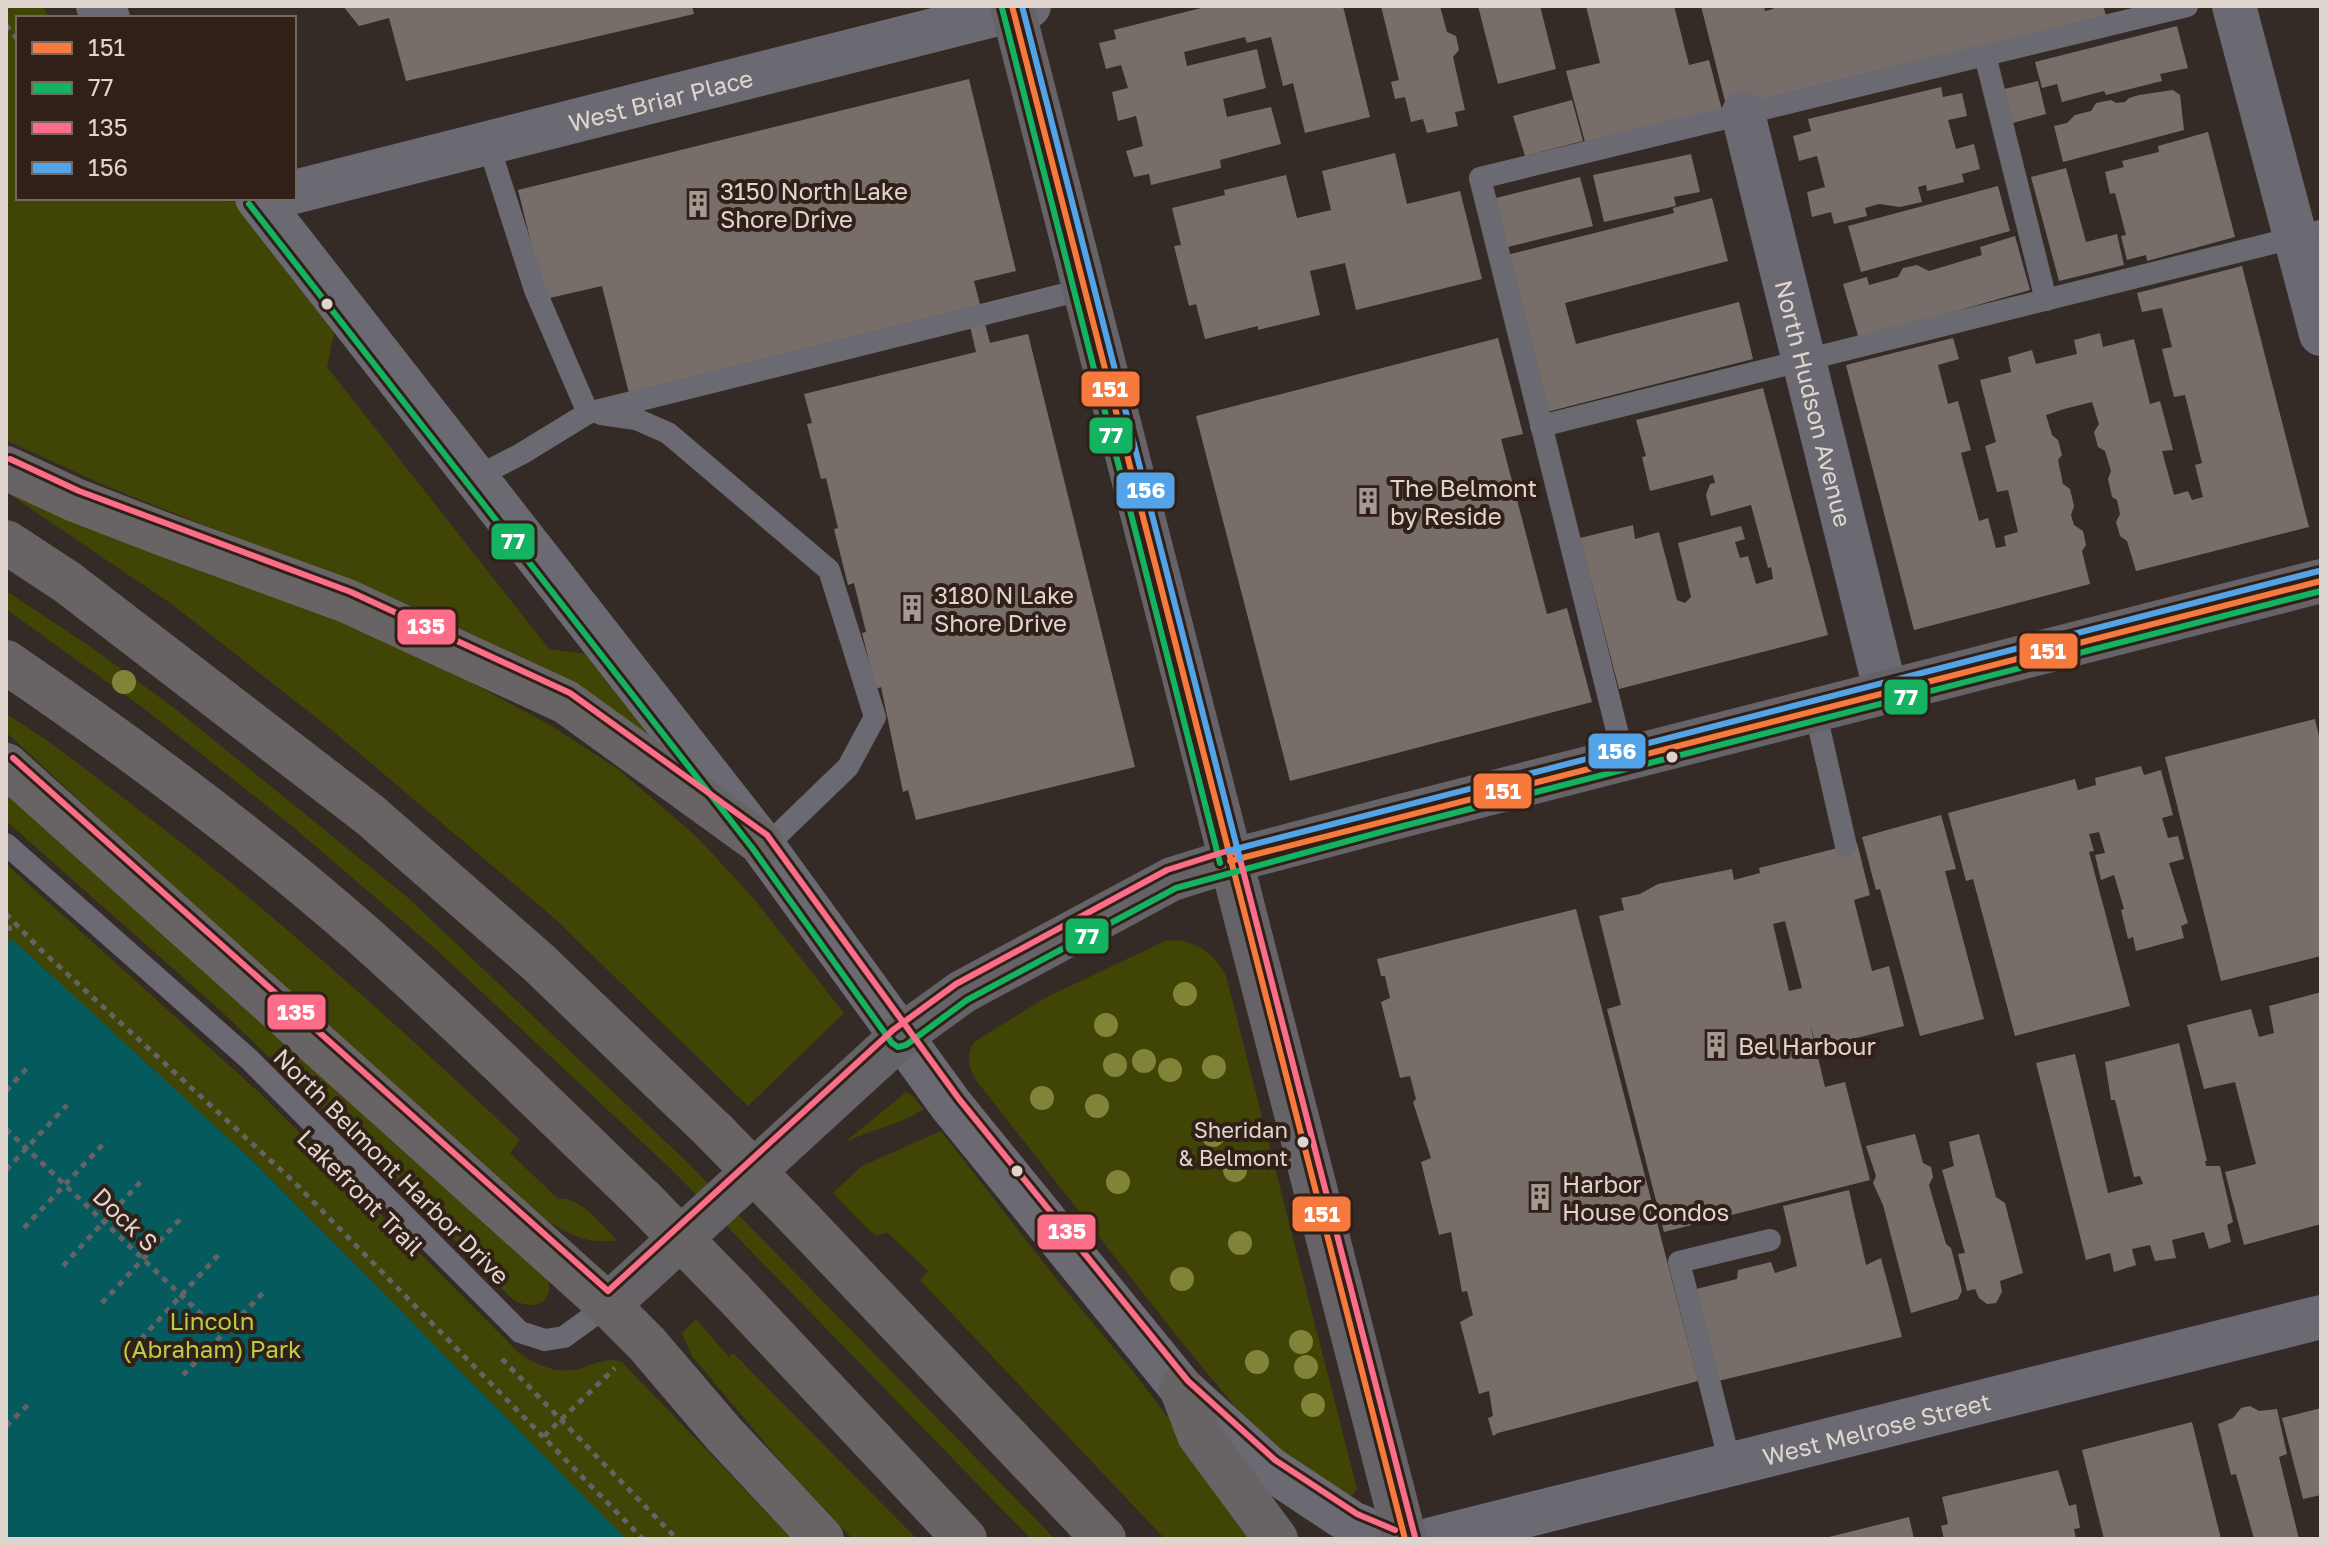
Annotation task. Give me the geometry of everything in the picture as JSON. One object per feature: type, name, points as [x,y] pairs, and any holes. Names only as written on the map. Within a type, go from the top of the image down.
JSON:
[{"type":"highway","points":[[6,468],[148,528],[347,601],[566,702],[763,846]]},
{"type":"highway","points":[[6,542],[67,582],[370,815],[538,962],[714,1131],[1104,1539]]},
{"type":"highway","points":[[6,662],[82,714],[220,818],[360,933],[484,1046],[732,1291],[965,1539]]},
{"type":"highway","points":[[6,765],[608,1305],[647,1344],[723,1433],[822,1539]]},
{"type":"highway","points":[[1181,1388],[1199,1435],[1276,1539]]},
{"type":"main road","points":[[1018,7],[1085,289],[1405,1539]]},
{"type":"main road","points":[[608,1305],[900,1037],[962,992],[1172,879],[1230,861],[2321,581]]},
{"type":"street","points":[[2234,6],[2308,235],[2321,334]]},
{"type":"street","name":"West Briar Place","points":[[296,191],[1018,7]]},
{"type":"street","name":"North Hudson Avenue","points":[[1743,114],[1886,693]]},
{"type":"street","points":[[272,200],[476,477],[763,846],[970,1129],[1181,1388],[1269,1468],[1352,1523],[1391,1539]]},
{"type":"street","name":"West Melrose Street","points":[[1432,1539],[2321,1317]]},
{"type":"lane","points":[[1624,759],[1480,178],[2187,6]]},
{"type":"lane","points":[[1985,55],[2046,300]]},
{"type":"lane","points":[[488,143],[535,290],[588,413]]},
{"type":"lane","points":[[1541,426],[2308,235]]},
{"type":"lane","points":[[476,477],[588,413],[1085,289]]},
{"type":"lane","points":[[588,413],[636,419],[668,433],[829,570],[875,717],[848,767],[763,846]]},
{"type":"lane","points":[[1815,710],[1846,846]]},
{"type":"lane","name":"North Belmont Harbor Drive","points":[[6,844],[249,1059],[520,1332],[545,1340],[564,1337],[608,1305]]},
{"type":"lane","points":[[1730,1463],[1679,1262],[1770,1240]]},
{"type":"path","name":"Lakefront Trail","points":[[6,914],[293,1181],[643,1539]]},
{"type":"path","points":[[6,929],[18,926]]},
{"type":"path","points":[[6,1091],[28,1067]]},
{"type":"path","points":[[6,1170],[67,1105]]},
{"type":"path","name":"Dock S","points":[[6,1129],[222,1334]]},
{"type":"path","points":[[24,1228],[106,1141]]},
{"type":"path","points":[[63,1266],[144,1178]]},
{"type":"path","points":[[102,1303],[184,1215]]},
{"type":"path","points":[[141,1339],[222,1251]]},
{"type":"path","points":[[183,1375],[264,1292]]},
{"type":"path","points":[[498,1355],[677,1539]]},
{"type":"path","points":[[544,1436],[622,1362]]},
{"type":"path","points":[[6,1426],[30,1403]]},
{"type":"green space","points":[[6,6],[42,6],[49,16],[16,16],[16,200],[235,202],[335,328],[327,367],[549,649],[593,655],[646,726],[644,732],[357,586],[106,486],[6,440]]},
{"type":"green space","points":[[6,492],[365,629],[550,725],[618,769],[698,838],[754,899],[844,1013],[748,1106],[553,917],[327,726],[173,605]]},
{"type":"green space","points":[[6,591],[91,647],[178,711],[406,896],[686,1161],[1055,1539],[1031,1539],[673,1171],[440,953],[292,826],[146,710],[6,609]]},
{"type":"green space","points":[[6,714],[139,810],[286,929],[520,1140],[510,1153],[558,1199],[566,1199],[583,1207],[617,1240],[586,1239],[539,1216],[178,892],[6,732]]},
{"type":"green space","points":[[6,789],[548,1279],[549,1288],[543,1301],[524,1304],[509,1296],[369,1153],[220,1010],[6,821]]},
{"type":"green space","name":"Lincoln (Abraham) Park","points":[[6,864],[263,1096],[519,1353],[538,1364],[559,1370],[573,1370],[609,1360],[622,1362],[792,1539],[6,1539]]},
{"type":"green space","points":[[1179,940],[1207,952],[1226,976],[1357,1489],[1350,1498],[1255,1431],[979,1084],[971,1069],[969,1059],[974,1042],[1045,998],[1165,941]]},
{"type":"green space","points":[[906,1092],[923,1109],[904,1120],[843,1144]]},
{"type":"green space","points":[[941,1131],[1132,1370],[1260,1539],[1165,1539],[920,1280],[928,1271],[888,1233],[877,1235],[869,1230],[833,1193],[862,1166]]},
{"type":"green space","points":[[696,1319],[729,1357],[733,1353],[917,1539],[853,1539],[793,1476],[692,1356],[682,1333]]},
{"type":"water","name":"Lincoln (Abraham) Park","points":[[13,940],[255,1163],[626,1539],[6,1539],[6,941]]},
{"type":"building","points":[[343,6],[692,6],[694,14],[406,81],[389,18],[359,26]]},
{"type":"building","points":[[1209,6],[1343,6],[1370,117],[1305,133],[1293,83],[1283,86],[1271,37],[1247,43],[1245,37],[1184,52],[1187,66],[1257,49],[1266,88],[1223,99],[1227,117],[1271,107],[1281,144],[1220,160],[1221,168],[1151,185],[1149,174],[1134,177],[1126,151],[1143,146],[1136,116],[1118,121],[1112,92],[1128,88],[1121,65],[1106,69],[1099,43],[1116,39],[1114,30]]},
{"type":"building","points":[[1381,6],[1440,6],[1447,32],[1456,36],[1459,50],[1453,57],[1465,110],[1455,112],[1458,126],[1427,133],[1423,119],[1411,122],[1405,97],[1395,99],[1391,82],[1399,80]]},
{"type":"building","points":[[1478,6],[1540,6],[1556,69],[1498,84]]},
{"type":"building","points":[[1586,6],[1674,6],[1689,65],[1709,60],[1722,110],[1586,146],[1566,71],[1600,63]]},
{"type":"building","points":[[1701,6],[1764,6],[1765,11],[1773,9],[1773,6],[2103,6],[2106,15],[1728,113]]},
{"type":"building","points":[[2177,26],[2188,68],[2160,74],[2162,81],[2062,102],[2057,84],[2042,88],[2035,62]]},
{"type":"building","points":[[969,79],[1016,271],[974,281],[990,343],[1028,334],[1135,767],[916,820],[908,790],[903,792],[881,687],[876,689],[854,583],[848,585],[834,529],[838,528],[826,478],[821,479],[807,424],[812,423],[804,394],[976,352],[966,309],[629,393],[602,286],[545,299],[518,190]]},
{"type":"building","points":[[2038,81],[2046,114],[2009,124],[2000,90]]},
{"type":"building","points":[[1941,87],[1943,97],[1962,93],[1967,116],[1948,120],[1956,149],[1974,144],[1980,169],[1962,174],[1964,182],[1927,191],[1926,185],[1918,187],[1922,202],[1900,207],[1879,204],[1865,208],[1867,216],[1834,224],[1831,212],[1812,217],[1807,192],[1825,187],[1817,156],[1799,161],[1793,136],[1811,131],[1808,119]]},
{"type":"building","points":[[2173,90],[2180,95],[2184,130],[2063,162],[2054,126],[2091,111],[2096,103],[2111,100],[2125,102],[2139,95]]},
{"type":"building","points":[[1572,100],[1583,141],[1525,156],[1513,116]]},
{"type":"building","points":[[2208,132],[2235,237],[2147,261],[2146,255],[2127,260],[2121,236],[2126,235],[2115,193],[2110,194],[2105,172],[2124,167],[2122,161],[2159,152],[2158,146]]},
{"type":"building","points":[[1395,153],[1407,204],[1460,191],[1482,279],[1356,310],[1345,263],[1310,271],[1320,315],[1205,339],[1196,304],[1189,306],[1174,246],[1181,245],[1172,208],[1225,195],[1224,190],[1286,175],[1297,218],[1331,210],[1322,171]]},
{"type":"building","points":[[1691,154],[1700,192],[1674,197],[1676,206],[1604,222],[1593,175]]},
{"type":"building","points":[[2066,168],[2086,242],[2117,234],[2124,265],[2059,281],[2031,177]]},
{"type":"building","points":[[1580,177],[1593,226],[1504,248],[1492,199]]},
{"type":"building","points":[[1998,186],[2010,231],[1861,272],[1848,226]]},
{"type":"building","points":[[1712,198],[1728,261],[1565,303],[1576,344],[1739,302],[1753,359],[1547,412],[1507,255],[1674,213],[1673,208]]},
{"type":"building","points":[[2015,236],[2030,290],[1859,339],[1843,284],[1867,277],[1869,285],[1898,277],[1903,268],[1917,265],[1929,271],[1982,255],[1980,247]]},
{"type":"building","points":[[2242,266],[2309,527],[2136,571],[2127,541],[2120,536],[2116,522],[2120,514],[2117,500],[2112,497],[2108,479],[2111,471],[2105,451],[2098,447],[2094,432],[2099,424],[2092,402],[2064,409],[2046,415],[2062,455],[2058,460],[2063,484],[2070,489],[2074,525],[2083,531],[2086,545],[2082,551],[2090,584],[1914,630],[1846,365],[1953,338],[1959,359],[1938,365],[1948,404],[1958,401],[1971,450],[1961,453],[1979,521],[1988,518],[1996,548],[2006,546],[2004,536],[2018,532],[2008,490],[1997,492],[1985,446],[1996,442],[1980,380],[2011,372],[2008,357],[2032,350],[2036,364],[2077,354],[2074,340],[2100,333],[2103,347],[2134,339],[2150,404],[2160,401],[2173,450],[2162,451],[2174,495],[2188,491],[2192,500],[2203,497],[2195,465],[2202,463],[2185,395],[2174,397],[2162,349],[2172,347],[2162,308],[2142,312],[2137,293]]},
{"type":"building","name":"The Belmont by Reside","points":[[1498,338],[1523,434],[1501,439],[1547,614],[1567,608],[1592,702],[1290,781],[1196,416]]},
{"type":"building","points":[[1763,388],[1828,635],[1619,689],[1580,538],[1633,525],[1635,539],[1659,532],[1677,600],[1685,603],[1691,597],[1678,543],[1741,526],[1745,539],[1735,542],[1740,558],[1748,556],[1756,584],[1773,579],[1751,505],[1711,516],[1706,495],[1710,484],[1715,483],[1713,475],[1650,491],[1642,457],[1646,456],[1636,420]]},
{"type":"building","points":[[2315,719],[2321,745],[2321,956],[2221,981],[2165,757]]},
{"type":"building","points":[[2141,766],[2144,775],[2161,770],[2173,815],[2162,818],[2168,838],[2178,836],[2184,859],[2169,863],[2188,923],[2181,926],[2184,938],[2136,951],[2133,937],[2128,939],[2121,910],[2124,909],[2114,875],[2101,880],[2095,855],[2105,853],[2099,832],[2089,834],[2094,851],[2089,852],[2130,1006],[2015,1036],[1973,879],[1966,881],[1948,813],[2075,779],[2078,790],[2096,785],[2095,778]]},
{"type":"building","points":[[1941,815],[1956,869],[1945,871],[1984,1019],[1920,1036],[1880,889],[1876,890],[1862,837]]},
{"type":"building","name":"Bel Harbour","points":[[1857,843],[1870,895],[1854,900],[1872,971],[1889,966],[1904,1026],[1817,1048],[1810,1024],[1825,1087],[1845,1082],[1870,1180],[1664,1232],[1607,1009],[1621,1005],[1599,916],[1624,910],[1621,898],[1640,894],[1658,884],[1732,869],[1734,880],[1760,873],[1759,868]],"holes":[[[1785,921],[1802,988],[1789,991],[1773,924]]]},
{"type":"building","name":"Harbor House Condos","points":[[1576,909],[1698,1381],[1493,1436],[1488,1418],[1493,1416],[1489,1391],[1479,1394],[1460,1322],[1473,1315],[1467,1291],[1462,1292],[1451,1232],[1439,1235],[1421,1162],[1431,1158],[1413,1102],[1416,1099],[1410,1076],[1400,1078],[1381,1002],[1390,998],[1377,959]]},
{"type":"building","points":[[2321,992],[2321,1224],[2244,1245],[2225,1172],[2256,1164],[2235,1082],[2204,1089],[2187,1025],[2251,1009],[2259,1037],[2274,1033],[2269,1006]]},
{"type":"building","points":[[2179,1043],[2206,1166],[2220,1166],[2233,1222],[2227,1225],[2231,1242],[2209,1249],[2204,1232],[2172,1240],[2176,1258],[2155,1261],[2150,1245],[2132,1249],[2136,1265],[2114,1272],[2110,1253],[2086,1260],[2036,1063],[2075,1054],[2108,1193],[2143,1184],[2140,1176],[2134,1177],[2115,1100],[2111,1100],[2105,1062]]},
{"type":"building","points":[[1915,1134],[1923,1163],[1931,1167],[1933,1177],[1929,1185],[1962,1291],[1958,1299],[1911,1313],[1883,1205],[1873,1183],[1876,1176],[1866,1146]]},
{"type":"building","points":[[1979,1134],[1996,1197],[2005,1203],[2023,1273],[2000,1281],[2002,1292],[1996,1303],[1987,1304],[1979,1298],[1975,1289],[1967,1291],[1958,1254],[1965,1253],[1942,1170],[1954,1166],[1949,1142]]},
{"type":"building","points":[[1849,1190],[1866,1265],[1881,1258],[1902,1337],[1718,1381],[1696,1289],[1737,1279],[1738,1270],[1771,1262],[1775,1273],[1797,1266],[1783,1206]]},
{"type":"building","points":[[2250,1406],[2259,1411],[2277,1409],[2287,1454],[2279,1457],[2299,1539],[2254,1539],[2236,1474],[2231,1475],[2218,1424],[2233,1418],[2241,1408]]},
{"type":"building","points":[[2321,1408],[2321,1495],[2303,1499],[2282,1418]]},
{"type":"building","points":[[2192,1422],[2221,1539],[2104,1539],[2082,1450]]},
{"type":"building","points":[[2058,1470],[2069,1506],[2076,1504],[2080,1528],[2074,1529],[2076,1539],[1944,1539],[1941,1526],[1948,1524],[1942,1497]]},
{"type":"building","points":[[1909,1517],[1914,1539],[1825,1539],[1825,1538]]},
{"type":"transit line","name":"151","points":[[1012,6],[1405,1539]]},
{"type":"transit line","name":"156","points":[[1022,6],[1240,859]]},
{"type":"transit line","name":"77","points":[[1002,8],[1220,863]]},
{"type":"transit line","name":"77","points":[[249,204],[753,849],[892,1043],[898,1047],[906,1045],[967,1000],[1176,888],[1392,829],[2321,591]]},
{"type":"transit line","name":"135","points":[[10,459],[79,491],[351,592],[570,693],[767,835],[959,1099],[1188,1381],[1275,1460],[1357,1514],[1395,1530]]},
{"type":"transit line","name":"156","points":[[1228,851],[2319,571]]},
{"type":"transit line","name":"151","points":[[1230,861],[2321,581]]},
{"type":"transit line","name":"135","points":[[13,758],[608,1291],[893,1030],[956,984],[1167,870],[1227,851],[1235,852],[1240,859],[1415,1537]]},
{"type":"place","name":"3150 North Lake Shore Drive","points":[[698,204]]},
{"type":"place","name":"The Belmont by Reside","points":[[1368,501]]},
{"type":"place","name":"3180 N Lake Shore Drive","points":[[912,608]]},
{"type":"place","name":"Bel Harbour","points":[[1716,1045]]},
{"type":"place","name":"Sheridan & Belmont","points":[[1303,1142]]},
{"type":"place","name":"Harbor House Condos","points":[[1540,1197]]}]
